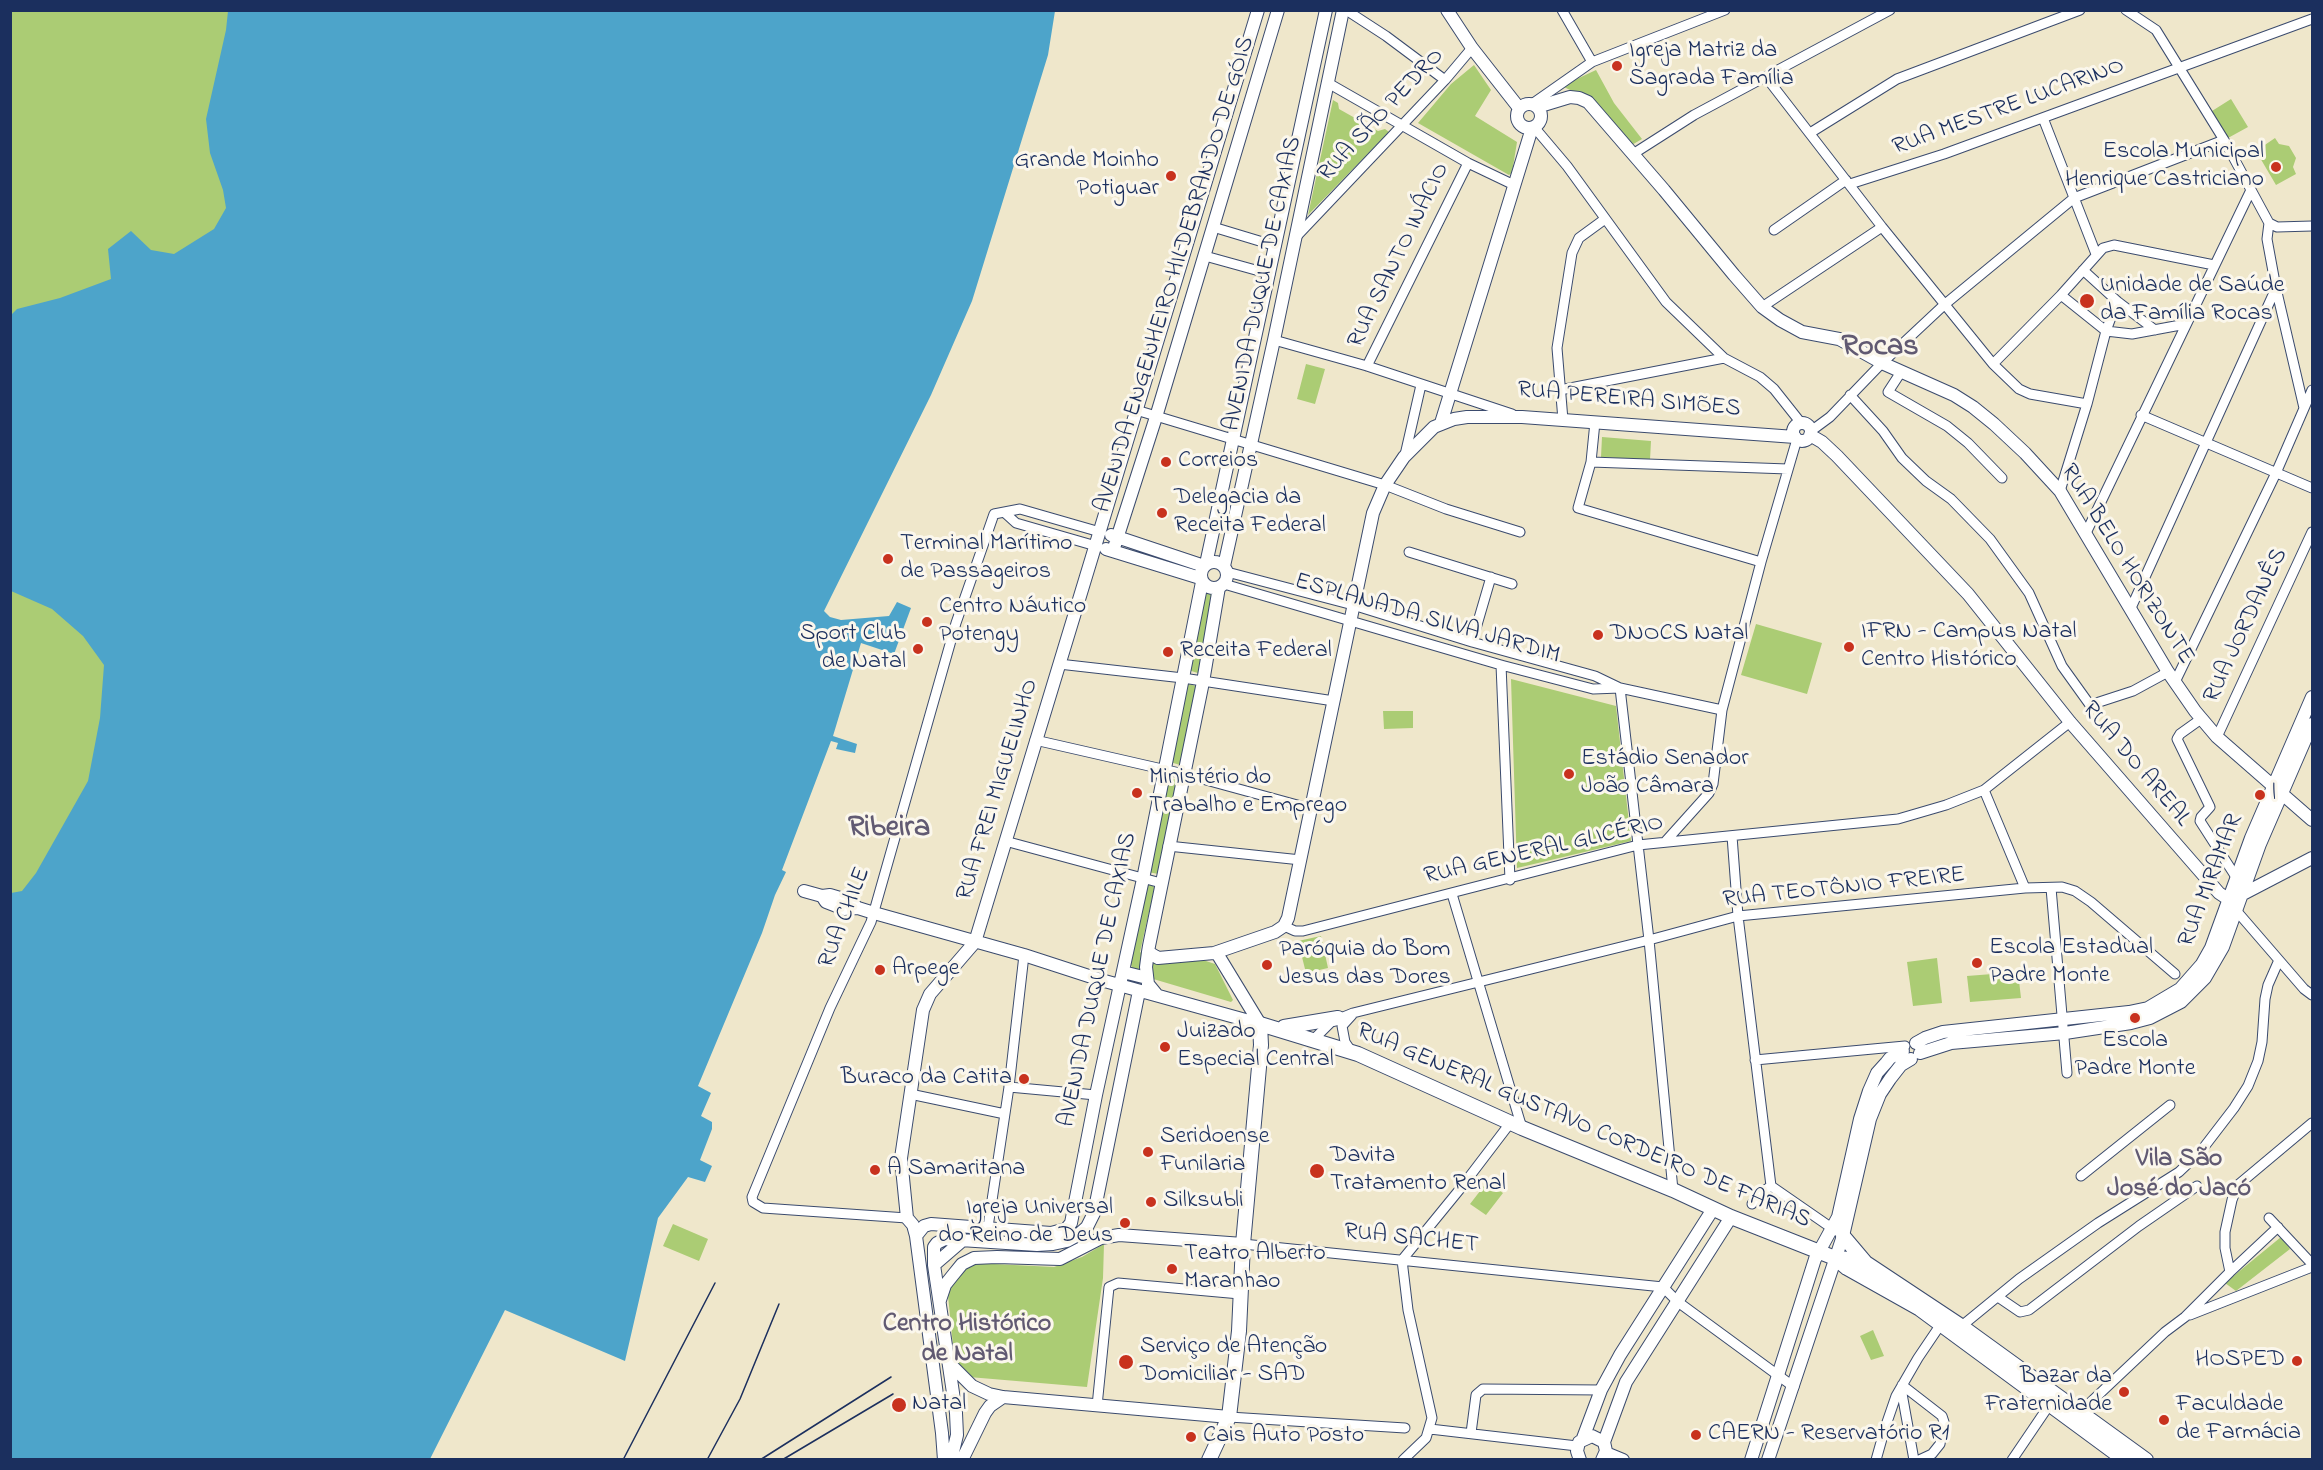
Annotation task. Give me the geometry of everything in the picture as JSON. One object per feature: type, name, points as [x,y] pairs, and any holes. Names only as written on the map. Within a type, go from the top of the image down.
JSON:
[{"type":"main road","points":[[1276,1028],[1338,1018]]},
{"type":"main road","name":"RUA GENERAL GUSTAVO CORDEIRO DE FARIAS","points":[[1260,1024],[1351,1051],[1731,1217],[1835,1258],[1847,1268],[1902,1298],[1941,1324],[1958,1329]]},
{"type":"main road","points":[[1209,1460],[1229,1417],[1239,1331],[1243,1244],[1261,1045],[1260,1024]]},
{"type":"main road","points":[[1837,1232],[1866,1263]]},
{"type":"main road","name":"RUA GENERAL GUSTAVO CORDEIRO DE FARIAS","points":[[1835,1258],[1850,1258],[1866,1263],[2053,1400],[2146,1460]]},
{"type":"main road","name":"RUA GENERAL GUSTAVO CORDEIRO DE FARIAS","points":[[2076,1415],[2125,1460]]},
{"type":"street","name":"AVENIDA ENGENHEIRO HILDEBRANDO DE GÓIS","points":[[1096,546],[1141,390],[1258,10]]},
{"type":"street","name":"AVENIDA ENGENHEIRO HILDEBRANDO DE GÓIS","points":[[1113,551],[1162,398],[1278,10]]},
{"type":"street","name":"AVENIDA DUQUE DE CAXIAS","points":[[988,1227],[1051,1233],[1066,1228],[1071,1223],[1143,879],[1203,572],[1326,10]]},
{"type":"street","points":[[1345,10],[1403,48],[1445,80]]},
{"type":"street","name":"AVENIDA DUQUE DE CAXIAS","points":[[1157,995],[1150,989],[1147,978],[1168,846],[1239,501],[1345,10]]},
{"type":"street","points":[[1441,423],[1533,127],[1541,119],[1472,48],[1447,10]]},
{"type":"street","points":[[1562,10],[1592,63]]},
{"type":"street","points":[[1633,154],[1694,115],[1890,10]]},
{"type":"street","points":[[1810,133],[1897,79],[2080,10]]},
{"type":"street","points":[[2126,10],[2156,30],[2224,140],[2269,223],[2277,227],[2313,226]]},
{"type":"street","points":[[1720,11],[1592,63],[1517,114],[1521,125],[1533,127],[1568,166],[1666,302],[1724,358],[1767,383],[1788,405],[1802,433]]},
{"type":"street","name":"RUA MESTRE LUCARINO","points":[[1774,230],[1848,182],[1944,154],[2313,19]]},
{"type":"street","name":"RUA SÃO PEDRO","points":[[1296,237],[1445,80],[1472,48]]},
{"type":"street","points":[[1766,76],[1882,227],[1993,364],[2024,392],[2087,404]]},
{"type":"street","points":[[1328,83],[1468,163],[1514,185]]},
{"type":"street","name":"RUA BELO HORIZONTE","points":[[1529,106],[1570,97],[1588,102],[1762,307],[1791,327],[1802,332],[1839,339],[1882,363],[1954,395],[1973,407],[2025,453],[2060,491],[2168,672],[2201,719],[2217,737],[2313,820]]},
{"type":"street","points":[[1228,108],[1247,114]]},
{"type":"street","points":[[2043,118],[2073,198],[2097,253]]},
{"type":"street","points":[[1665,842],[1709,794],[1713,784],[1722,710],[1789,465],[1802,433],[1830,417],[1882,363],[1944,305],[2073,198],[2224,140]]},
{"type":"street","name":"RUA SANTO INÁCIO","points":[[1367,366],[1468,163]]},
{"type":"street","points":[[2086,533],[2251,190]]},
{"type":"street","points":[[1563,420],[1557,348],[1572,253],[1579,238],[1605,219]]},
{"type":"street","points":[[2269,223],[2267,239],[2276,288],[2304,408]]},
{"type":"street","points":[[1762,307],[1882,227]]},
{"type":"street","points":[[1191,230],[1212,231],[1276,246]]},
{"type":"street","points":[[1993,364],[2061,295],[2103,248],[2114,245],[2214,265]]},
{"type":"street","points":[[1205,256],[1270,274]]},
{"type":"street","points":[[2083,270],[2117,301],[2155,330]]},
{"type":"street","points":[[1174,285],[1194,292]]},
{"type":"street","points":[[2131,608],[2276,288]]},
{"type":"street","points":[[2061,295],[2106,331],[2132,334],[2186,324]]},
{"type":"street","points":[[2060,491],[2087,404],[2106,331],[2117,301]]},
{"type":"street","name":"RUA PEREIRA SIMÕES","points":[[1274,340],[1367,366],[1522,417],[1775,434],[1802,433]]},
{"type":"street","points":[[1560,390],[1724,358]]},
{"type":"street","points":[[1901,372],[1888,392],[1947,426],[1968,443],[2002,478]]},
{"type":"street","points":[[1404,457],[1421,385]]},
{"type":"street","points":[[1141,390],[1162,398]]},
{"type":"street","points":[[2175,682],[2313,390]]},
{"type":"street","points":[[1850,395],[1888,436],[1902,458],[1926,481],[1951,499],[1990,539],[2029,593],[2062,666],[2090,705],[2133,690],[2168,672]]},
{"type":"street","points":[[1136,410],[1385,485],[1446,509],[1521,532]]},
{"type":"street","points":[[2141,415],[2313,488]]},
{"type":"street","points":[[1284,926],[1288,918],[1312,809],[1373,513],[1385,485],[1404,457],[1426,433],[1441,423],[1467,417],[1522,417]]},
{"type":"street","points":[[1595,422],[1592,462],[1578,508],[1761,562]]},
{"type":"street","name":"RUA DO AREAL","points":[[1802,433],[1822,441],[1934,555],[2070,722],[2210,884],[2228,898]]},
{"type":"street","points":[[1592,462],[1789,465]]},
{"type":"street","points":[[1221,496],[1239,501]]},
{"type":"street","points":[[1005,513],[1020,509],[1117,537],[1203,572],[1209,588],[1223,578],[1215,562],[1203,572]]},
{"type":"street","name":"RUA CHILE","points":[[907,1218],[763,1208],[753,1202],[752,1197],[830,1008],[874,913],[956,623],[994,514],[999,511],[1005,513]]},
{"type":"street","points":[[1005,513],[1016,523],[1113,551],[1203,572]]},
{"type":"street","name":"RUA JORDANÊS","points":[[2217,737],[2313,532]]},
{"type":"street","name":"RUA FREI MIGUELINHO","points":[[975,942],[1096,546]]},
{"type":"street","points":[[1409,552],[1512,584]]},
{"type":"street","points":[[1472,642],[1491,577]]},
{"type":"street","name":"ESPLANADA SILVA JARDIM","points":[[1223,578],[1353,604],[1472,642],[1595,676],[1620,688],[1722,710]]},
{"type":"street","name":"ESPLANADA SILVA JARDIM","points":[[1223,578],[1501,666],[1593,689],[1620,688]]},
{"type":"street","points":[[1442,649],[1449,634]]},
{"type":"street","points":[[1059,664],[1183,678],[1334,701]]},
{"type":"street","points":[[1501,666],[1510,880]]},
{"type":"street","points":[[1620,688],[1649,940],[1673,1190]]},
{"type":"street","name":"RUA MIRAMAR","points":[[1768,1460],[1835,1258],[1837,1232],[1870,1119],[1880,1094],[1890,1079],[1911,1051],[2065,1027],[2131,1023],[2158,1015],[2181,1002],[2200,984],[2216,961],[2313,697]]},
{"type":"street","points":[[2201,719],[2180,734],[2177,739],[2210,807],[2200,821],[2236,877]]},
{"type":"street","name":"RUA GENERAL GLICÉRIO","points":[[1150,954],[1162,958],[1214,953],[1275,932],[1284,926],[1295,931],[1304,931],[1510,880],[1638,845],[1898,819],[1946,805],[1984,790],[2070,722]]},
{"type":"street","name":"RUA MIRAMAR","points":[[2065,1027],[2148,1008],[2180,989],[2192,978],[2207,956],[2236,877],[2278,789],[2313,724]]},
{"type":"street","points":[[1035,740],[1184,774],[1312,809]]},
{"type":"street","points":[[1984,790],[2025,888]]},
{"type":"street","points":[[1732,836],[1738,916],[1771,1186],[1837,1232]]},
{"type":"street","points":[[1005,841],[1161,883]]},
{"type":"street","points":[[1168,846],[1301,860]]},
{"type":"street","points":[[2313,858],[2241,895],[2228,898],[2236,911],[2313,996]]},
{"type":"street","name":"RUA TEOTÔNIO FREIRE","points":[[1314,1039],[1324,1027],[1338,1018],[1353,1013],[1738,916],[2025,888],[2062,887],[2075,891],[2175,974]]},
{"type":"street","points":[[2051,888],[2065,1027],[2067,1072]]},
{"type":"street","name":"RUA GENERAL GUSTAVO CORDEIRO DE FARIAS","points":[[804,891],[822,896],[826,903],[844,909],[858,908],[1024,955],[1120,986],[1260,1024]]},
{"type":"street","points":[[1403,1460],[1426,1438],[1432,1418],[1408,1310],[1402,1260],[1516,1125],[1480,982],[1452,894]]},
{"type":"street","points":[[944,1460],[916,1236],[913,1225],[907,1218],[901,1158],[921,1019],[926,1002],[975,942]]},
{"type":"street","points":[[1214,953],[1260,1024]]},
{"type":"street","points":[[916,1236],[919,1230],[931,1224],[988,1227],[1009,1087],[1024,955]]},
{"type":"street","points":[[1958,1329],[2098,1223],[2179,1172],[2201,1151],[2248,1086],[2258,1061],[2262,1042],[2268,985],[2272,971],[2279,960]]},
{"type":"street","points":[[1123,972],[1147,978]]},
{"type":"street","name":"AVENIDA DUQUE DE CAXIAS","points":[[939,1301],[934,1247],[945,1239],[1036,1245],[1067,1241],[1087,1227],[1094,1213],[1139,991]]},
{"type":"street","points":[[1351,1051],[1345,1042],[1342,1026],[1353,1013]]},
{"type":"street","points":[[1755,1060],[1911,1051]]},
{"type":"street","points":[[1009,1087],[1096,1095]]},
{"type":"street","points":[[910,1094],[1005,1114]]},
{"type":"street","points":[[2081,1176],[2170,1105]]},
{"type":"street","points":[[2230,1272],[2225,1248],[2225,1232],[2238,1185],[2313,1123]]},
{"type":"street","points":[[1752,1203],[1759,1194],[1771,1186]]},
{"type":"street","points":[[1998,1297],[2020,1312],[2029,1310],[2139,1226],[2197,1186]]},
{"type":"street","points":[[1604,1452],[1626,1382],[1713,1209]]},
{"type":"street","points":[[1579,1452],[1601,1390],[1620,1355],[1731,1217]]},
{"type":"street","points":[[2185,1317],[2313,1265],[2269,1218]]},
{"type":"street","points":[[2076,1415],[2165,1332],[2185,1317],[2277,1227]]},
{"type":"street","name":"RUA MIRAMAR","points":[[1751,1460],[1818,1251],[1837,1232]]},
{"type":"street","name":"RUA SACHET","points":[[939,1301],[952,1275],[968,1260],[997,1257],[1060,1259],[1107,1236],[1119,1235],[1243,1244],[1402,1260],[1670,1294]]},
{"type":"street","points":[[1097,1406],[1107,1290],[1118,1283],[1240,1294]]},
{"type":"street","points":[[1670,1294],[1794,1387]]},
{"type":"street","points":[[939,1301],[956,1413],[957,1434],[951,1460]]},
{"type":"street","points":[[1876,1460],[1887,1420],[1901,1386],[1941,1324]]},
{"type":"street","points":[[948,1362],[972,1386],[989,1394],[1003,1397],[1229,1417],[1405,1428]]},
{"type":"street","points":[[1901,1386],[1914,1460]]},
{"type":"street","points":[[1901,1386],[1942,1416],[1944,1422],[1940,1444],[1932,1454],[1919,1460]]},
{"type":"street","points":[[1471,1434],[1476,1395],[1483,1389],[1601,1390]]},
{"type":"street","points":[[962,1460],[985,1413],[990,1406],[1003,1397]]},
{"type":"street","points":[[2012,1460],[2053,1400]]},
{"type":"street","points":[[1430,1429],[1579,1452]]},
{"type":"street","points":[[1579,1452],[1596,1436],[1604,1452],[1623,1460]]},
{"type":"green space","points":[[10,11],[254,11],[498,31],[11,1032]]},
{"type":"green space","points":[[1474,65],[1491,90],[1475,116],[1517,142],[1512,173],[1509,175],[1418,123],[1451,84]]},
{"type":"green space","points":[[1596,70],[1614,103],[1642,139],[1630,146],[1578,94],[1562,86]]},
{"type":"green space","points":[[2231,99],[2248,127],[2228,138],[2212,111]]},
{"type":"green space","points":[[1333,100],[1338,103],[1339,109],[1378,131],[1385,129],[1389,132],[1308,215]]},
{"type":"green space","points":[[2275,138],[2279,144],[2289,146],[2296,158],[2293,167],[2296,174],[2276,185],[2256,151]]},
{"type":"green space","points":[[1306,364],[1325,369],[1315,404],[1297,399]]},
{"type":"green space","points":[[1602,437],[1651,441],[1650,460],[1601,457]]},
{"type":"green space","points":[[1205,592],[1216,594],[1201,674],[1188,670]]},
{"type":"green space","points":[[1756,624],[1822,643],[1807,694],[1741,675]]},
{"type":"green space","name":"Estádio Senador João Câmara","points":[[1511,679],[1616,706],[1631,841],[1517,868]]},
{"type":"green space","points":[[1188,684],[1196,686],[1180,765],[1170,762]]},
{"type":"green space","points":[[1383,711],[1413,711],[1413,728],[1384,729]]},
{"type":"green space","points":[[1167,777],[1177,780],[1158,874],[1148,872]]},
{"type":"green space","points":[[1150,883],[1154,890],[1140,952],[1150,960],[1200,959],[1215,964],[1233,1000],[1231,1002],[1133,973],[1131,964],[1143,887]]},
{"type":"green space","points":[[1321,936],[1328,968],[1306,973],[1298,941]]},
{"type":"green space","points":[[1937,958],[1942,1003],[1913,1006],[1907,962]]},
{"type":"green space","points":[[2018,972],[2021,998],[1970,1002],[1967,976]]},
{"type":"green space","points":[[1487,1182],[1503,1193],[1486,1215],[1470,1204]]},
{"type":"green space","points":[[673,1224],[708,1239],[699,1261],[663,1246]]},
{"type":"green space","points":[[2281,1237],[2290,1249],[2236,1291],[2225,1283]]},
{"type":"green space","points":[[1104,1244],[1103,1278],[1087,1387],[969,1377],[958,1368],[954,1355],[948,1296],[952,1283],[962,1270],[974,1263],[1054,1267],[1082,1257]]},
{"type":"green space","points":[[1873,1330],[1884,1356],[1871,1360],[1860,1336]]},
{"type":"water","points":[[228,11],[1055,11],[1048,55],[972,301],[931,395],[824,611],[830,617],[841,620],[889,616],[897,602],[911,608],[894,654],[861,643],[833,736],[857,744],[855,753],[836,749],[838,743],[831,741],[782,870],[786,872],[698,1086],[711,1093],[701,1116],[712,1122],[712,1129],[700,1160],[712,1166],[705,1182],[688,1177],[658,1218],[625,1361],[505,1310],[430,1459],[11,1459],[11,893],[22,891],[36,873],[88,781],[100,718],[104,665],[83,636],[52,609],[11,591],[11,315],[17,309],[60,298],[111,279],[108,249],[131,231],[151,250],[174,254],[214,229],[226,208],[223,190],[210,153],[206,119],[226,30]]},
{"type":"tram line","points":[[623,1460],[715,1283]]},
{"type":"tram line","points":[[707,1460],[740,1399],[779,1304]]},
{"type":"tram line","points":[[760,1460],[891,1377]]},
{"type":"tram line","points":[[782,1460],[893,1394]]},
{"type":"place","name":"Igreja Matriz da Sagrada Família","points":[[1617,66]]},
{"type":"place","name":"Escola Municipal Henrique Castriciano","points":[[2276,167]]},
{"type":"place","name":"Grande Moinho Potiguar","points":[[1171,176]]},
{"type":"place","name":"Unidade de Saúde da Família Rocas","points":[[2087,301]]},
{"type":"place","name":"Correios","points":[[1166,462]]},
{"type":"place","name":"Delegacia da Receita Federal","points":[[1162,513]]},
{"type":"place","name":"Terminal Marítimo de Passageiros","points":[[888,559]]},
{"type":"place","name":"Centro Náutico Potengy","points":[[927,622]]},
{"type":"place","name":"DNOCS Natal","points":[[1598,635]]},
{"type":"place","name":"IFRN - Campus Natal Centro Histórico","points":[[1849,647]]},
{"type":"place","name":"Sport Club de Natal","points":[[918,649]]},
{"type":"place","name":"Receita Federal","points":[[1168,652]]},
{"type":"place","name":"Estádio Senador João Câmara","points":[[1569,774]]},
{"type":"place","name":"Ministério do Trabalho e Emprego","points":[[1137,793]]},
{"type":"place","name":"l","points":[[2260,795]]},
{"type":"place","name":"Escola Estadual Padre Monte","points":[[1977,963]]},
{"type":"place","name":"Paróquia do Bom Jesus das Dores","points":[[1267,965]]},
{"type":"place","name":"Arpege","points":[[880,970]]},
{"type":"place","name":"Escola Padre Monte","points":[[2135,1018]]},
{"type":"place","name":"Juizado Especial Central","points":[[1165,1047]]},
{"type":"place","name":"Buraco da Catita","points":[[1024,1079]]},
{"type":"place","name":"Seridoense Funilaria","points":[[1148,1152]]},
{"type":"place","name":"A Samaritana","points":[[875,1170]]},
{"type":"place","name":"Davita Tratamento Renal","points":[[1317,1171]]},
{"type":"place","name":"Silksubli","points":[[1151,1202]]},
{"type":"place","name":"Igreja Universal do Reino de Deus","points":[[1125,1223]]},
{"type":"place","name":"Teatro Alberto Maranhao","points":[[1172,1269]]},
{"type":"place","name":"HOSPED","points":[[2297,1361]]},
{"type":"place","name":"Serviço de Atenção Domiciliar - SAD","points":[[1126,1362]]},
{"type":"place","name":"Bazar da Fraternidade","points":[[2124,1392]]},
{"type":"place","name":"Natal","points":[[899,1405]]},
{"type":"place","name":"Faculdade de Farmácia","points":[[2164,1420]]},
{"type":"place","name":"CAERN - Reservatório R1","points":[[1696,1435]]},
{"type":"place","name":"Cais Auto Posto","points":[[1191,1437]]},
{"type":"district","name":"Rocas","points":[[1880,349]]},
{"type":"district","name":"Ribeira","points":[[889,830]]},
{"type":"district","name":"Vila São José do Jacó","points":[[2179,1176]]},
{"type":"district","name":"Centro Histórico de Natal","points":[[967,1341]]}]
